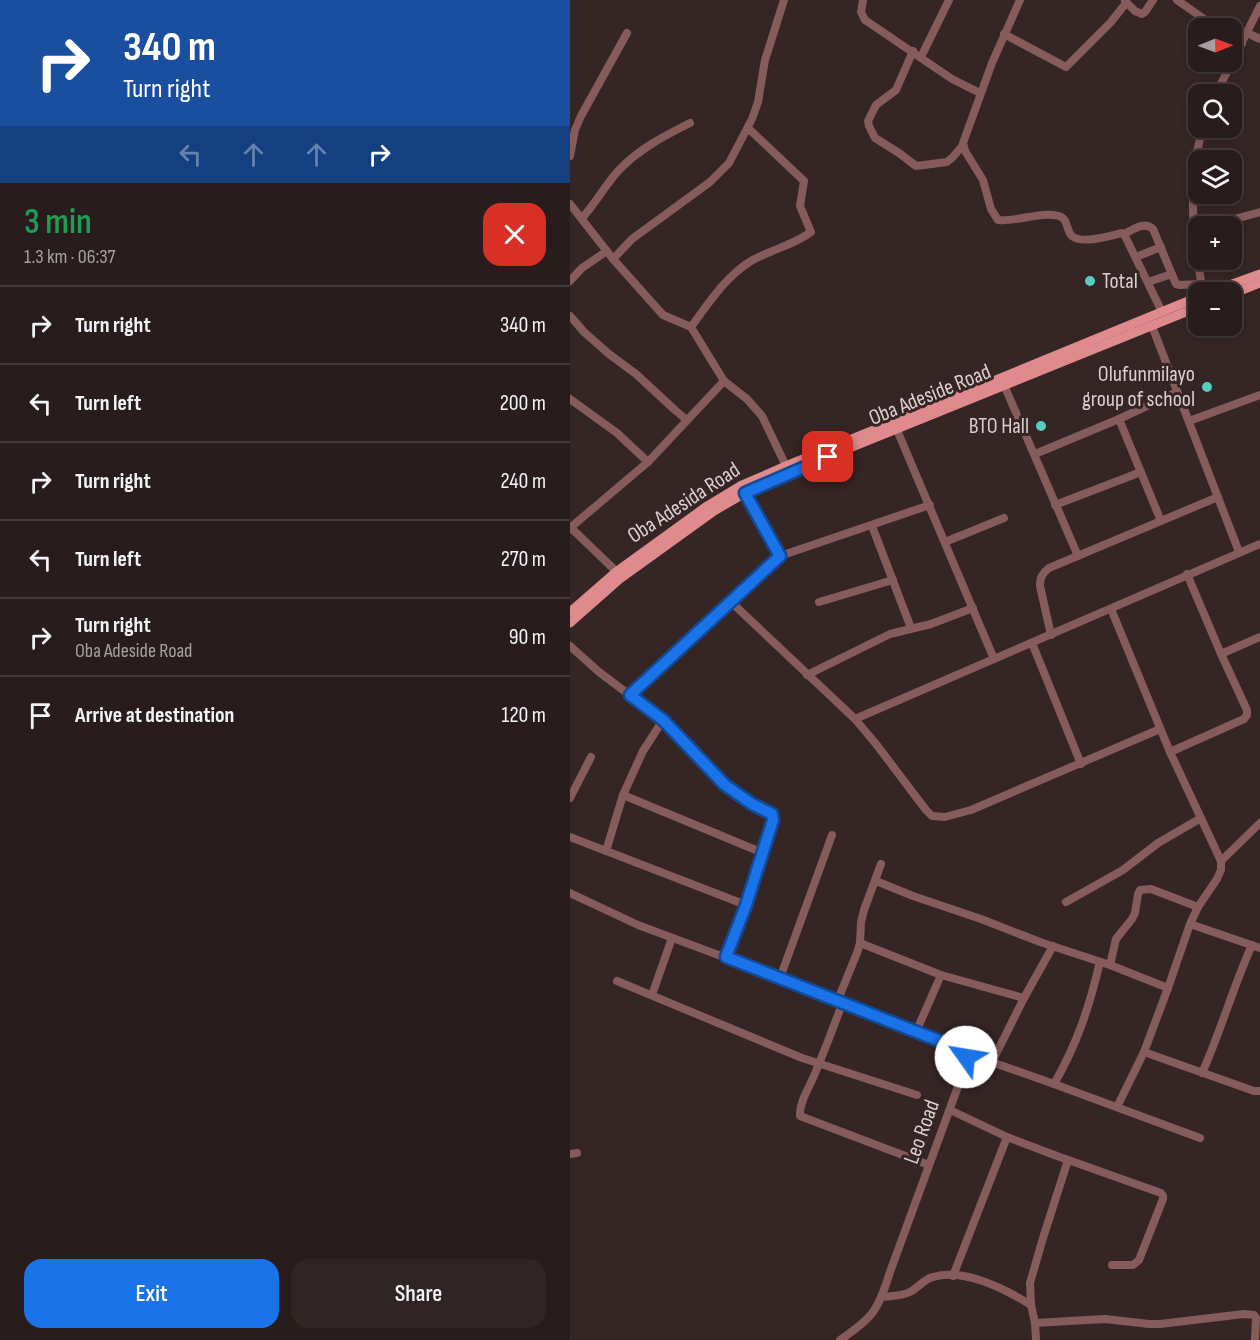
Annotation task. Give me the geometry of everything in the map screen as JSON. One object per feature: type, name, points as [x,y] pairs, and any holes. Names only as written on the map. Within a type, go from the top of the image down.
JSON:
[{"type":"main road","points":[[1238,282],[1260,274]]},
{"type":"main road","points":[[1242,290],[1260,283]]},
{"type":"main road","name":"Oba Adesida Road","points":[[570,612],[724,495],[786,466],[1021,375],[1101,336],[1188,301]]},
{"type":"main road","name":"Oba Adeside Road","points":[[570,623],[619,575],[714,511],[745,493],[881,431],[897,430],[1004,385],[1021,375],[1188,311]]},
{"type":"street","points":[[613,259],[632,239],[729,164],[748,128],[758,102],[765,60],[784,0]]},
{"type":"street","points":[[864,0],[861,12],[865,20],[952,79],[980,93]]},
{"type":"street","points":[[921,57],[949,0]]},
{"type":"street","points":[[913,51],[896,90],[876,105],[869,116],[871,133],[880,142],[916,166],[947,162],[963,146],[980,93],[1020,0]]},
{"type":"street","points":[[1004,34],[1068,67],[1111,22],[1125,2],[1138,14],[1142,14],[1153,0]]},
{"type":"street","points":[[1177,0],[1203,18]]},
{"type":"street","points":[[1242,44],[1260,6]]},
{"type":"street","points":[[570,156],[574,122],[627,33]]},
{"type":"street","points":[[1247,33],[1260,39]]},
{"type":"street","points":[[582,218],[611,179],[634,156],[655,141],[690,123]]},
{"type":"street","points":[[691,327],[721,288],[743,266],[811,232],[800,206],[804,181],[748,128]]},
{"type":"street","points":[[1196,216],[1194,170],[1200,138]]},
{"type":"street","points":[[963,146],[983,180],[991,209],[998,219],[1058,216],[1065,220],[1071,234],[1076,239],[1124,234],[1147,225],[1153,229],[1178,285],[1188,285]]},
{"type":"street","points":[[570,204],[613,259],[663,315],[691,327],[724,381],[747,399],[762,416],[786,466]]},
{"type":"street","points":[[1242,217],[1260,212]]},
{"type":"street","points":[[1124,234],[1162,312]]},
{"type":"street","points":[[1136,257],[1161,247]]},
{"type":"street","points":[[570,281],[582,268],[607,251]]},
{"type":"street","points":[[1148,282],[1172,273]]},
{"type":"street","points":[[570,316],[584,332],[636,374],[687,420]]},
{"type":"street","points":[[1152,326],[1239,552]]},
{"type":"street","points":[[619,575],[570,527],[648,462],[724,381]]},
{"type":"street","points":[[1004,385],[1078,556]]},
{"type":"street","points":[[1035,454],[1177,392]]},
{"type":"street","points":[[1189,421],[1259,397]]},
{"type":"street","points":[[572,403],[617,433],[648,462]]},
{"type":"street","points":[[1119,419],[1161,521]]},
{"type":"street","points":[[897,430],[994,659]]},
{"type":"street","points":[[1055,505],[1141,472]]},
{"type":"street","points":[[745,493],[780,556]]},
{"type":"street","points":[[1051,635],[1040,586],[1040,578],[1049,568],[1218,497]]},
{"type":"street","points":[[630,695],[780,556],[930,505]]},
{"type":"street","points":[[945,542],[1004,518]]},
{"type":"street","points":[[872,526],[911,628]]},
{"type":"street","points":[[855,719],[1260,544]]},
{"type":"street","points":[[1170,752],[1244,719],[1247,715],[1247,710],[1187,574]]},
{"type":"street","points":[[819,602],[893,580]]},
{"type":"street","points":[[730,601],[855,719],[932,816],[945,817],[970,810],[1160,729]]},
{"type":"street","points":[[807,675],[896,632],[931,624],[973,608]]},
{"type":"street","points":[[1111,609],[1170,752],[1221,861],[1221,870],[1217,879],[1198,907],[1190,924],[1144,1052],[1117,1107]]},
{"type":"street","points":[[1221,654],[1260,637]]},
{"type":"street","points":[[1032,643],[1081,764]]},
{"type":"street","points":[[570,646],[599,672],[663,720],[725,785],[752,804],[772,814],[773,820],[763,853],[726,957]]},
{"type":"street","points":[[606,851],[623,795],[643,752],[663,720]]},
{"type":"street","points":[[570,798],[591,757]]},
{"type":"street","points":[[623,795],[763,853]]},
{"type":"street","points":[[1066,902],[1123,870],[1158,843],[1201,818]]},
{"type":"street","points":[[1221,861],[1260,823]]},
{"type":"street","points":[[780,978],[832,835]]},
{"type":"street","points":[[570,837],[746,905]]},
{"type":"street","points":[[882,864],[861,922],[857,953],[819,1064],[800,1110],[800,1116],[929,1165]]},
{"type":"street","points":[[876,880],[913,896],[1110,965],[1168,988]]},
{"type":"street","points":[[1110,965],[1116,939],[1135,913],[1140,890],[1150,889],[1198,907]]},
{"type":"street","points":[[570,892],[638,925],[780,978],[966,1053],[1200,1138]]},
{"type":"street","points":[[1190,924],[1256,946],[1238,978],[1218,1036],[1202,1073]]},
{"type":"street","points":[[652,995],[672,938]]},
{"type":"street","points":[[860,943],[941,975],[1024,998]]},
{"type":"street","points":[[992,1062],[1053,946]]},
{"type":"street","points":[[1054,1084],[1076,1042],[1100,962]]},
{"type":"street","points":[[916,1032],[941,975]]},
{"type":"street","points":[[616,981],[819,1064],[917,1095]]},
{"type":"street","points":[[1144,1052],[1254,1091],[1260,1091]]},
{"type":"street","name":"Leo Road","points":[[840,1340],[869,1319],[882,1298],[950,1110],[966,1053]]},
{"type":"street","points":[[950,1110],[1007,1137],[1161,1192],[1163,1199],[1139,1260],[1133,1265],[1112,1265]]},
{"type":"street","points":[[953,1275],[1007,1137]]},
{"type":"street","points":[[1036,1340],[1030,1283],[1068,1160]]},
{"type":"street","points":[[882,1298],[910,1292],[930,1278],[953,1275],[992,1285],[1031,1305]]},
{"type":"street","points":[[1015,1295],[1030,1283]]},
{"type":"street","points":[[1035,1323],[1105,1319],[1160,1324],[1251,1314],[1256,1318],[1255,1340]]},
{"type":"place","name":"Total","points":[[1090,281]]},
{"type":"place","name":"Olufunmilayo group of school","points":[[1207,387]]},
{"type":"place","name":"BTO Hall","points":[[1041,426]]},
{"type":"route","points":[[828,457],[745,493],[780,556],[630,695],[663,720],[725,785],[752,804],[772,814],[773,820],[746,905],[726,957],[960,1049],[966,1053],[966,1057]]}]
